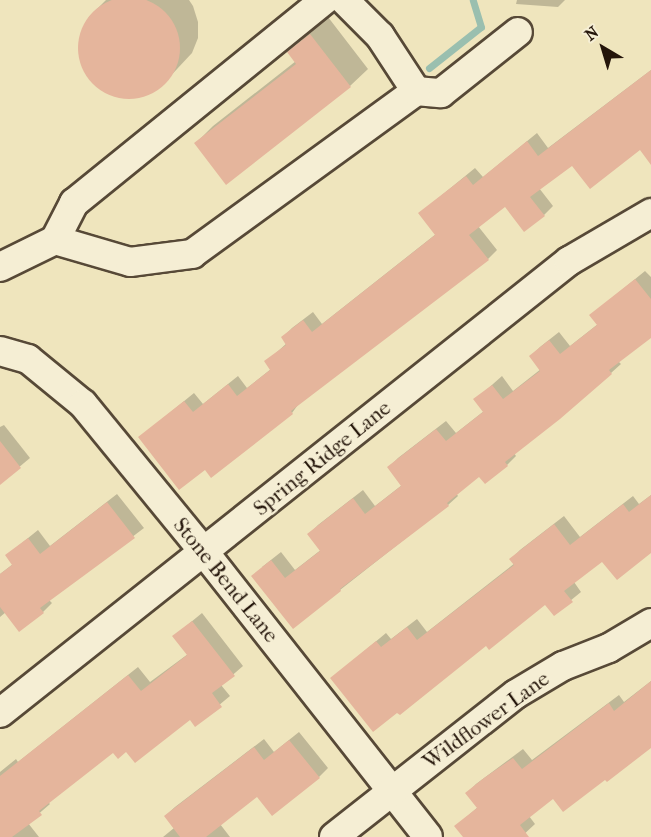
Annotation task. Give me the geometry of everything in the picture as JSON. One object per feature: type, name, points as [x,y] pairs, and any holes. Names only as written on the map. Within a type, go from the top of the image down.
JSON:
[{"type":"street","points":[[0,267],[55,240],[74,203],[325,0]]},
{"type":"street","points":[[344,0],[380,36],[416,91]]},
{"type":"street","points":[[55,240],[130,262],[192,254],[416,91],[441,93],[518,32]]},
{"type":"street","name":"Spring Ridge Lane","points":[[0,713],[569,261],[651,213]]},
{"type":"street","name":"Stone Bend Lane","points":[[0,351],[28,359],[83,404],[204,552],[428,837]]},
{"type":"street","name":"Wildflower Lane","points":[[334,837],[516,694],[563,666],[609,648],[651,623]]},
{"type":"building","points":[[129,-3],[149,1],[165,12],[176,28],[180,48],[176,68],[165,84],[149,95],[129,99],[109,95],[93,84],[82,68],[78,48],[82,28],[93,12],[109,1]]},
{"type":"building","points":[[310,34],[351,87],[226,185],[194,143],[296,64],[287,52]]},
{"type":"building","points":[[651,70],[651,165],[640,150],[590,189],[572,166],[530,197],[545,216],[524,232],[505,207],[469,235],[489,260],[291,411],[293,414],[211,478],[205,470],[179,490],[138,437],[184,401],[193,412],[228,384],[237,396],[270,370],[264,361],[286,345],[281,337],[303,320],[312,332],[435,235],[418,213],[466,176],[473,185],[527,141],[538,156]]},
{"type":"building","points":[[635,279],[651,299],[651,338],[609,370],[612,374],[560,419],[505,462],[508,466],[485,484],[479,477],[447,503],[449,506],[340,589],[341,591],[293,629],[251,576],[271,560],[285,578],[320,551],[307,534],[353,498],[365,514],[401,486],[387,467],[436,429],[446,441],[483,412],[473,399],[492,385],[503,399],[540,371],[529,356],[549,340],[560,354],[597,325],[589,315]]},
{"type":"building","points":[[0,441],[21,468],[0,485]]},
{"type":"building","points":[[651,495],[651,553],[617,580],[602,562],[564,591],[573,602],[554,616],[545,605],[489,650],[486,646],[400,715],[397,713],[373,732],[330,678],[376,641],[381,647],[407,627],[417,640],[514,565],[509,559],[554,524],[570,545],[623,504],[629,512]]},
{"type":"building","points":[[107,502],[135,538],[40,608],[44,613],[19,632],[0,607],[0,574],[12,565],[5,555],[28,538],[40,554]]},
{"type":"building","points":[[192,621],[235,676],[212,693],[222,707],[195,727],[190,720],[135,763],[126,752],[118,759],[113,753],[39,811],[42,815],[12,837],[0,837],[0,776],[128,675],[141,691],[187,655],[172,636]]},
{"type":"building","points":[[651,681],[651,748],[607,782],[605,780],[563,812],[553,799],[520,825],[529,837],[463,837],[454,826],[477,808],[465,793],[484,778],[513,758],[522,769],[609,703],[614,711]]},
{"type":"building","points":[[289,740],[320,778],[272,816],[257,797],[206,837],[180,837],[164,816],[254,747],[264,760]]},
{"type":"waterway","points":[[429,68],[481,27],[473,0]]}]
